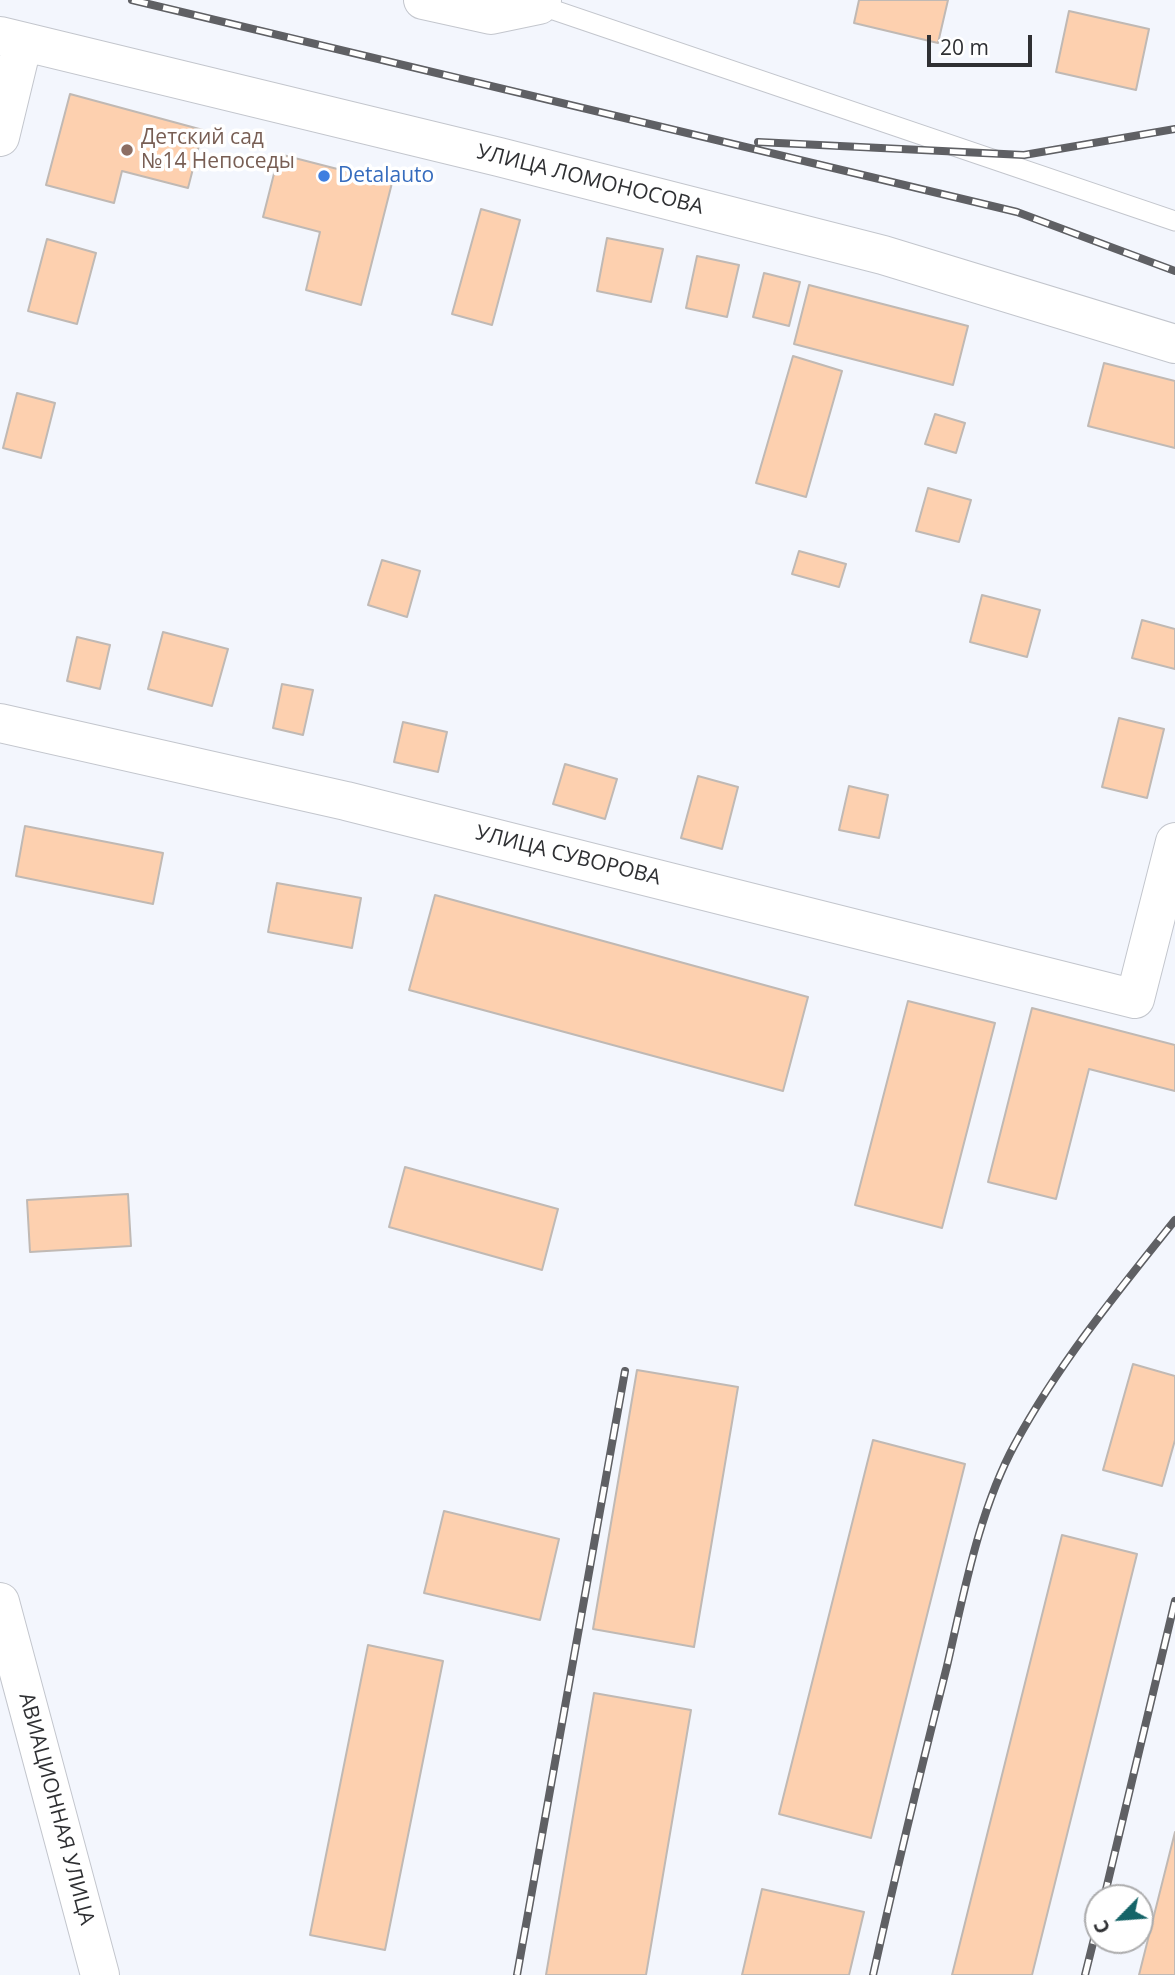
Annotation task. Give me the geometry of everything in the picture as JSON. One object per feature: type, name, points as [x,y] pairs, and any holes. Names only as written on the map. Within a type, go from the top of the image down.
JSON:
[{"type":"street","points":[[423,0],[491,15],[541,2]]},
{"type":"street","points":[[0,136],[12,39]]},
{"type":"street","name":"УЛИЦА ЛОМОНОСОВА","points":[[12,39],[499,157],[869,252],[1175,344]]},
{"type":"street","name":"УЛИЦА СУВОРОВА","points":[[0,723],[346,801],[1135,999],[1175,842]]},
{"type":"street","name":"АВИАЦИОННАЯ УЛИЦА","points":[[0,1602],[100,1975]]},
{"type":"lane","points":[[541,2],[1175,221]]},
{"type":"building","points":[[859,0],[948,0],[938,43],[854,23]]},
{"type":"building","points":[[1069,11],[1149,29],[1136,90],[1056,72]]},
{"type":"building","name":"Детский сад №14 Непоседы","points":[[70,94],[203,130],[188,188],[122,171],[114,203],[46,185]]},
{"type":"building","points":[[279,154],[392,183],[361,305],[306,290],[320,232],[263,217]]},
{"type":"building","points":[[481,209],[520,220],[492,325],[452,314]]},
{"type":"building","points":[[607,238],[663,249],[651,302],[597,291]]},
{"type":"building","points":[[47,239],[96,253],[77,324],[28,311]]},
{"type":"building","points":[[697,256],[739,265],[727,317],[686,308]]},
{"type":"building","points":[[764,273],[800,282],[789,326],[753,317]]},
{"type":"building","points":[[809,285],[968,326],[953,385],[794,344]]},
{"type":"building","points":[[793,356],[842,371],[806,497],[756,483]]},
{"type":"building","points":[[1104,363],[1175,381],[1175,448],[1088,426]]},
{"type":"building","points":[[17,393],[55,403],[41,458],[3,448]]},
{"type":"building","points":[[935,414],[965,423],[956,453],[925,444]]},
{"type":"building","points":[[928,488],[971,500],[959,542],[916,531]]},
{"type":"building","points":[[799,551],[846,564],[839,587],[792,574]]},
{"type":"building","points":[[382,560],[420,571],[407,617],[368,605]]},
{"type":"building","points":[[982,595],[1040,610],[1027,657],[970,642]]},
{"type":"building","points":[[1142,620],[1175,629],[1175,669],[1132,658]]},
{"type":"building","points":[[163,632],[228,649],[212,706],[148,689]]},
{"type":"building","points":[[77,637],[110,645],[100,689],[67,681]]},
{"type":"building","points":[[282,684],[313,690],[303,735],[273,728]]},
{"type":"building","points":[[1119,718],[1164,729],[1147,798],[1102,787]]},
{"type":"building","points":[[403,722],[447,732],[438,772],[394,762]]},
{"type":"building","points":[[565,764],[617,779],[605,819],[553,804]]},
{"type":"building","points":[[698,776],[738,787],[722,849],[681,838]]},
{"type":"building","points":[[849,786],[888,795],[879,838],[839,830]]},
{"type":"building","points":[[25,826],[163,853],[153,904],[16,876]]},
{"type":"building","points":[[277,883],[361,898],[352,948],[268,932]]},
{"type":"building","points":[[435,895],[808,997],[783,1091],[409,990]]},
{"type":"building","points":[[908,1001],[995,1023],[942,1228],[855,1205]]},
{"type":"building","points":[[1032,1008],[1175,1045],[1175,1091],[1089,1069],[1056,1199],[988,1182]]},
{"type":"building","points":[[405,1167],[558,1209],[542,1270],[389,1227]]},
{"type":"building","points":[[128,1194],[131,1246],[30,1252],[27,1200]]},
{"type":"building","points":[[1133,1364],[1175,1376],[1175,1440],[1162,1486],[1103,1470]]},
{"type":"building","points":[[637,1370],[738,1387],[694,1647],[593,1629]]},
{"type":"building","points":[[873,1440],[965,1464],[871,1838],[779,1814]]},
{"type":"building","points":[[444,1511],[559,1539],[540,1620],[424,1593]]},
{"type":"building","points":[[1062,1535],[1137,1554],[1032,1975],[952,1975]]},
{"type":"building","points":[[368,1645],[443,1661],[385,1950],[310,1935]]},
{"type":"building","points":[[594,1693],[691,1710],[646,1975],[546,1975]]},
{"type":"building","points":[[1175,1832],[1175,1975],[1139,1975],[1144,1954],[1154,1954],[1154,1915]]},
{"type":"building","points":[[762,1889],[864,1912],[849,1975],[742,1975]]},
{"type":"railway","points":[[132,0],[1017,212],[1175,271]]},
{"type":"railway","points":[[758,142],[1024,155],[1175,129]]},
{"type":"railway","points":[[873,1975],[966,1581],[982,1524],[1002,1469],[1032,1414],[1090,1328],[1175,1220]]},
{"type":"railway","points":[[517,1975],[625,1371]]},
{"type":"railway","points":[[1107,1884],[1175,1601]]},
{"type":"railway","points":[[1085,1975],[1090,1954]]},
{"type":"place","name":"Детский сад №14 Непоседы","points":[[127,150]]},
{"type":"place","name":"Detalauto","points":[[324,176]]}]
